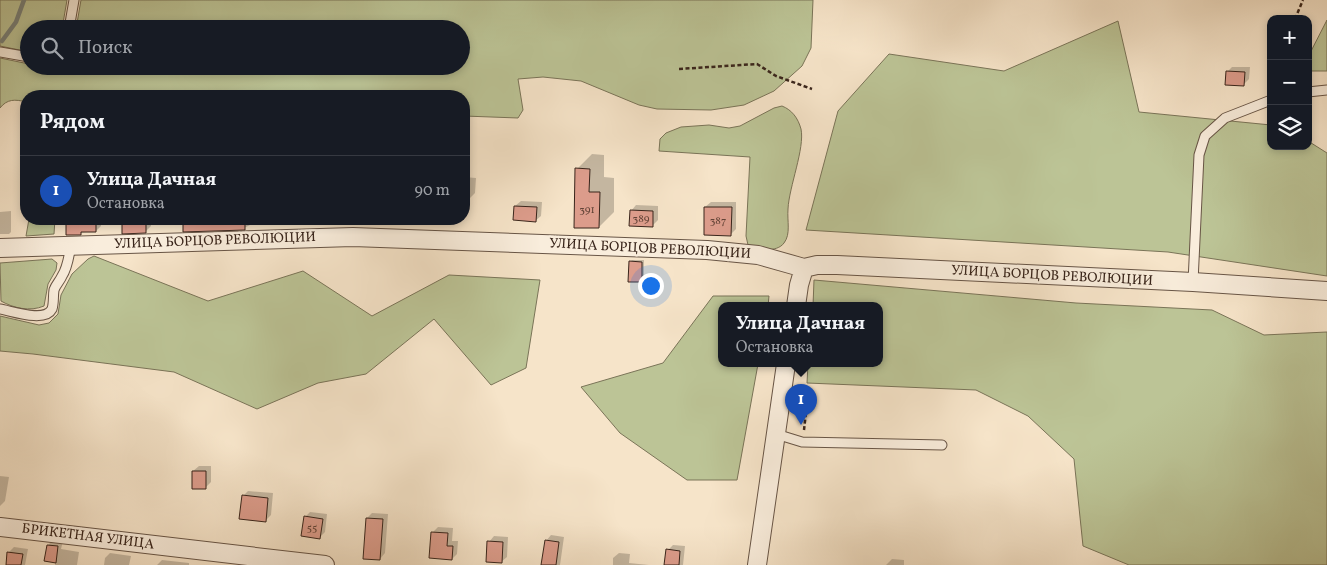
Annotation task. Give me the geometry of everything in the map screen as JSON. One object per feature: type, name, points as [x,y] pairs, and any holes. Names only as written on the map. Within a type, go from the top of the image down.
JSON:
[{"type":"street","name":"УЛИЦА БОРЦОВ РЕВОЛЮЦИИ","points":[[0,248],[353,237],[707,250],[758,255],[804,268],[817,265],[837,265],[1193,282],[1327,291]]},
{"type":"street","points":[[797,302],[804,268]]},
{"type":"street","points":[[758,565],[786,367]]},
{"type":"street","name":"БРИКЕТНАЯ УЛИЦА","points":[[0,527],[325,565]]},
{"type":"lane","points":[[70,20],[74,0]]},
{"type":"lane","points":[[0,52],[20,55]]},
{"type":"lane","points":[[1312,92],[1327,90]]},
{"type":"lane","points":[[1193,282],[1199,155],[1205,136],[1225,118],[1267,102]]},
{"type":"lane","points":[[0,309],[35,316],[48,314],[52,309],[56,284],[65,269],[71,245]]},
{"type":"lane","points":[[776,434],[802,442],[942,445]]},
{"type":"path","points":[[1297,15],[1303,0]]},
{"type":"path","points":[[679,69],[757,64],[776,76],[812,89]]},
{"type":"green space","points":[[0,0],[67,0],[64,20],[20,20],[20,50],[0,46]]},
{"type":"green space","points":[[81,0],[813,0],[811,48],[802,66],[774,91],[744,105],[711,110],[657,109],[639,105],[581,81],[543,77],[518,79],[523,110],[518,118],[470,116],[470,90],[20,90],[20,100],[12,100],[0,108],[0,58],[20,62],[20,75],[470,75],[470,20],[78,20]]},
{"type":"green space","points":[[1327,20],[1327,71],[1312,71],[1312,49]]},
{"type":"green space","points":[[1118,21],[1139,112],[1267,125],[1267,150],[1312,150],[1312,144],[1327,153],[1327,276],[1168,252],[806,230],[838,111],[889,54],[1004,71]]},
{"type":"green space","points":[[782,106],[792,112],[798,121],[802,137],[801,146],[789,200],[786,239],[777,248],[761,249],[748,245],[746,236],[750,157],[659,151],[660,139],[666,133],[681,127],[709,125],[729,128],[740,126],[774,108]]},
{"type":"green space","points":[[28,225],[55,225],[54,234],[26,236]]},
{"type":"green space","points":[[94,256],[208,301],[303,271],[372,316],[449,275],[540,280],[526,368],[491,385],[434,319],[366,374],[318,383],[257,409],[174,372],[0,351],[0,316],[39,325],[49,323],[58,314],[61,295],[72,274]]},
{"type":"green space","points":[[52,259],[57,263],[56,270],[48,284],[44,306],[33,309],[22,308],[11,306],[1,301],[0,263]]},
{"type":"green space","points":[[814,280],[1076,303],[1212,310],[1264,335],[1327,332],[1327,565],[1129,565],[1083,546],[1074,459],[1028,416],[976,390],[807,383],[808,367],[883,367],[883,302],[813,302]]},
{"type":"green space","points":[[713,296],[769,296],[768,302],[718,302],[718,367],[757,367],[737,480],[687,480],[620,433],[581,387],[663,363]]},
{"type":"building","points":[[1226,71],[1245,72],[1244,86],[1225,85]]},
{"type":"building","points":[[575,168],[590,169],[589,192],[600,192],[599,228],[574,228]]},
{"type":"building","points":[[514,206],[537,207],[536,222],[513,220]]},
{"type":"building","points":[[704,207],[732,207],[731,236],[704,235]]},
{"type":"building","points":[[630,210],[653,211],[653,227],[629,226]]},
{"type":"building","points":[[66,225],[96,225],[96,232],[66,235]]},
{"type":"building","points":[[122,225],[146,225],[146,233],[122,234]]},
{"type":"building","points":[[183,225],[245,225],[245,230],[183,232]]},
{"type":"building","points":[[629,261],[642,262],[642,282],[628,282]]},
{"type":"building","points":[[192,471],[206,471],[206,489],[192,489]]},
{"type":"building","points":[[242,495],[268,498],[266,522],[239,519]]},
{"type":"building","points":[[304,516],[323,519],[320,539],[301,536]]},
{"type":"building","points":[[366,518],[383,519],[380,560],[363,559]]},
{"type":"building","points":[[431,532],[448,533],[447,546],[453,546],[452,560],[429,558]]},
{"type":"building","points":[[545,540],[559,542],[556,565],[541,565]]},
{"type":"building","points":[[487,541],[503,542],[502,563],[486,562]]},
{"type":"building","points":[[47,545],[58,546],[56,563],[44,561]]},
{"type":"building","points":[[666,549],[680,551],[679,565],[664,565]]},
{"type":"building","points":[[7,552],[23,554],[21,565],[6,565]]},
{"type":"waterway","points":[[2,41],[16,22],[24,0]]},
{"type":"place","name":"Улица Дачная","points":[[801,425]]}]
